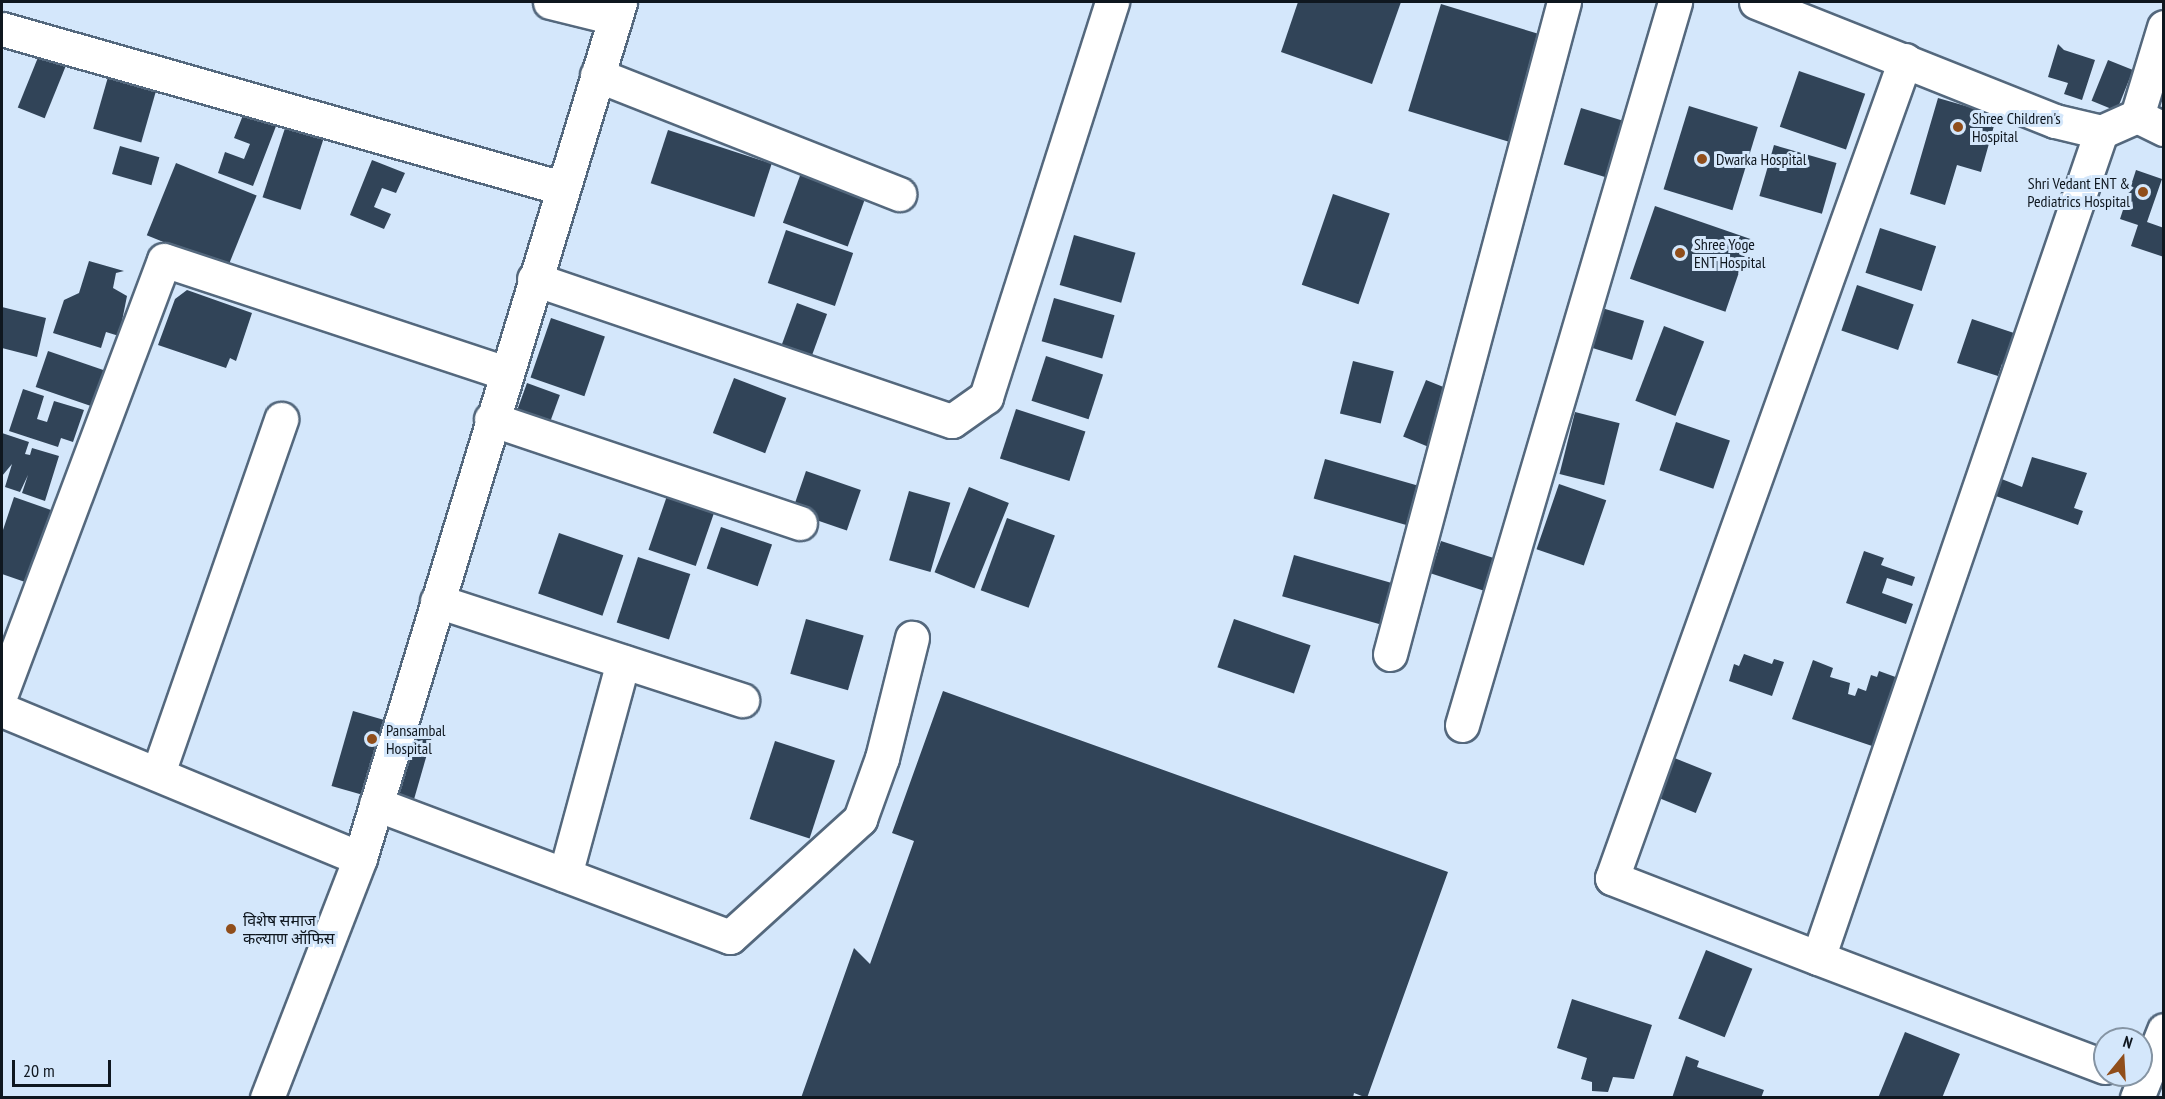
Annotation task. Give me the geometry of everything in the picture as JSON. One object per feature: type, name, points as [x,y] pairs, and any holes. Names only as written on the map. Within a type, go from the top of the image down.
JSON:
[{"type":"street","points":[[267,1098],[360,858],[491,419],[618,10],[550,2]]},
{"type":"street","points":[[534,279],[952,421],[986,397],[1112,2]]},
{"type":"street","points":[[1390,654],[1564,2]]},
{"type":"street","points":[[1462,725],[1675,2]]},
{"type":"street","points":[[1756,2],[2055,121],[2101,132],[2150,123],[2163,27]]},
{"type":"street","points":[[2,29],[562,188]]},
{"type":"street","points":[[1905,60],[1612,878],[2093,1062]]},
{"type":"street","points":[[597,75],[899,194]]},
{"type":"street","points":[[1818,958],[2101,132]]},
{"type":"street","points":[[2,691],[164,260],[505,373]]},
{"type":"street","points":[[158,773],[281,419]]},
{"type":"street","points":[[491,419],[800,524]]},
{"type":"street","points":[[437,602],[742,700]]},
{"type":"street","points":[[376,804],[730,937],[860,819],[882,758],[912,638]]},
{"type":"street","points":[[565,875],[623,662]]},
{"type":"street","points":[[2,710],[360,858]]},
{"type":"street","points":[[2153,1050],[2163,1030]]},
{"type":"building","points":[[1298,2],[1401,2],[1372,84],[1281,52]]},
{"type":"building","points":[[1441,4],[1548,37],[1515,144],[1408,111]]},
{"type":"building","points":[[2058,44],[2064,50],[2095,60],[2082,100],[2064,94],[2068,83],[2048,77]]},
{"type":"building","points":[[41,50],[68,61],[45,118],[18,107]]},
{"type":"building","points":[[2108,60],[2133,70],[2117,111],[2092,101]]},
{"type":"building","points":[[110,70],[158,84],[141,142],[93,129]]},
{"type":"building","points":[[1799,71],[1865,94],[1846,150],[1780,127]]},
{"type":"building","points":[[1938,98],[1997,115],[1981,172],[1957,165],[1945,205],[1910,194]]},
{"type":"building","points":[[1689,106],[1758,127],[1732,210],[1664,189]]},
{"type":"building","points":[[1581,108],[1629,123],[1612,179],[1564,164]]},
{"type":"building","points":[[245,110],[278,121],[253,186],[218,173],[225,152],[244,159],[250,144],[234,138]]},
{"type":"building","points":[[286,125],[324,137],[301,210],[263,197]]},
{"type":"building","points":[[668,130],[772,164],[754,217],[651,183]]},
{"type":"building","points":[[1774,145],[1836,163],[1822,214],[1759,196]]},
{"type":"building","points":[[120,146],[159,157],[151,185],[112,174]]},
{"type":"building","points":[[372,160],[405,173],[396,193],[382,188],[374,207],[391,214],[384,229],[350,215]]},
{"type":"building","points":[[176,163],[257,196],[227,268],[147,235]]},
{"type":"building","points":[[2136,170],[2162,179],[2147,222],[2164,228],[2164,257],[2131,246],[2138,225],[2120,219]]},
{"type":"building","points":[[801,173],[866,197],[848,246],[783,223]]},
{"type":"building","points":[[1333,194],[1390,214],[1358,304],[1302,285]]},
{"type":"building","points":[[1655,206],[1750,239],[1725,312],[1630,279]]},
{"type":"building","points":[[1880,228],[1936,246],[1922,291],[1865,273]]},
{"type":"building","points":[[786,230],[853,253],[835,306],[768,283]]},
{"type":"building","points":[[1074,235],[1136,253],[1121,303],[1060,285]]},
{"type":"building","points":[[89,261],[124,271],[116,273],[113,288],[127,296],[119,336],[106,332],[101,348],[53,333],[64,300],[79,293]]},
{"type":"building","points":[[1857,285],[1914,305],[1898,350],[1841,330]]},
{"type":"building","points":[[187,290],[252,313],[236,361],[230,358],[226,368],[158,345],[175,299]]},
{"type":"building","points":[[1054,298],[1115,315],[1102,359],[1042,341]]},
{"type":"building","points":[[797,303],[827,314],[811,359],[781,348]]},
{"type":"building","points":[[2,307],[46,318],[37,357],[2,348]]},
{"type":"building","points":[[1602,308],[1644,321],[1632,360],[1590,347]]},
{"type":"building","points":[[551,318],[605,337],[584,396],[530,378]]},
{"type":"building","points":[[1972,319],[2017,334],[2016,369],[2002,364],[1998,376],[1957,363]]},
{"type":"building","points":[[1664,326],[1704,341],[1675,416],[1635,401]]},
{"type":"building","points":[[48,351],[105,371],[92,406],[36,387]]},
{"type":"building","points":[[1046,356],[1103,375],[1089,419],[1031,401]]},
{"type":"building","points":[[1353,361],[1394,371],[1381,424],[1340,413]]},
{"type":"building","points":[[734,378],[786,398],[765,453],[713,433]]},
{"type":"building","points":[[1426,380],[1458,393],[1436,450],[1403,437]]},
{"type":"building","points":[[527,383],[560,395],[550,423],[517,411]]},
{"type":"building","points":[[23,389],[44,396],[37,419],[47,422],[54,401],[84,410],[73,442],[61,438],[58,447],[9,431]]},
{"type":"building","points":[[1016,409],[1085,432],[1069,481],[1000,458]]},
{"type":"building","points":[[1575,412],[1620,423],[1604,485],[1560,474]]},
{"type":"building","points":[[1676,422],[1730,441],[1713,489],[1659,470]]},
{"type":"building","points":[[2,433],[29,442],[25,454],[30,455],[32,448],[59,456],[45,501],[22,493],[28,475],[20,492],[5,487],[12,464],[2,476]]},
{"type":"building","points":[[2032,457],[2087,473],[2074,508],[2083,511],[2078,525],[1993,495],[1999,478],[2022,487]]},
{"type":"building","points":[[1325,459],[1429,489],[1418,528],[1314,498]]},
{"type":"building","points":[[806,471],[861,490],[847,531],[792,512]]},
{"type":"building","points":[[1559,484],[1606,500],[1584,566],[1537,549]]},
{"type":"building","points":[[969,487],[1009,503],[974,588],[935,572]]},
{"type":"building","points":[[909,491],[950,503],[930,572],[889,560]]},
{"type":"building","points":[[668,493],[715,509],[696,566],[648,550]]},
{"type":"building","points":[[14,497],[51,510],[25,582],[2,574],[2,533]]},
{"type":"building","points":[[1007,518],[1055,535],[1029,608],[981,590]]},
{"type":"building","points":[[721,527],[772,545],[758,586],[707,569]]},
{"type":"building","points":[[559,533],[623,555],[602,616],[538,594]]},
{"type":"building","points":[[1441,541],[1495,559],[1485,591],[1430,573]]},
{"type":"building","points":[[1864,551],[1884,558],[1881,565],[1915,577],[1912,586],[1887,578],[1882,593],[1913,604],[1906,624],[1846,603]]},
{"type":"building","points":[[1294,555],[1398,585],[1386,626],[1282,596]]},
{"type":"building","points":[[638,557],[690,574],[669,640],[617,623]]},
{"type":"building","points":[[806,619],[864,636],[848,690],[790,674]]},
{"type":"building","points":[[1234,619],[1311,645],[1294,694],[1217,667]]},
{"type":"building","points":[[1744,654],[1772,664],[1774,659],[1784,662],[1772,696],[1729,681],[1734,664],[1739,666]]},
{"type":"building","points":[[1813,660],[1833,668],[1830,677],[1850,683],[1848,694],[1855,696],[1858,688],[1866,691],[1871,675],[1877,677],[1879,671],[1901,679],[1881,749],[1792,719]]},
{"type":"building","points":[[943,691],[1448,872],[1367,1098],[1354,1093],[1353,1098],[801,1098],[854,948],[870,964],[914,841],[892,833]]},
{"type":"building","points":[[353,711],[433,734],[411,809],[332,786]]},
{"type":"building","points":[[775,741],[835,760],[810,838],[750,819]]},
{"type":"building","points":[[1672,757],[1712,773],[1696,813],[1656,797]]},
{"type":"building","points":[[1706,950],[1752,969],[1725,1037],[1678,1019]]},
{"type":"building","points":[[1572,999],[1652,1025],[1634,1079],[1613,1077],[1608,1092],[1592,1091],[1592,1082],[1581,1079],[1587,1058],[1557,1048]]},
{"type":"building","points":[[1905,1032],[1960,1054],[1942,1098],[1878,1098]]},
{"type":"building","points":[[1686,1056],[1699,1061],[1697,1067],[1764,1090],[1761,1098],[1672,1098]]},
{"type":"place","name":"Shree Children's Hospital","points":[[1958,127]]},
{"type":"place","name":"Dwarka Hospital","points":[[1702,159]]},
{"type":"place","name":"Shri Vedant ENT & Pediatrics Hospital","points":[[2143,192]]},
{"type":"place","name":"Shree Yoge ENT Hospital","points":[[1680,253]]},
{"type":"place","name":"Pansambal Hospital","points":[[372,739]]},
{"type":"place","name":"विशेष समाज कल्याण ऑफिस","points":[[231,929]]}]
